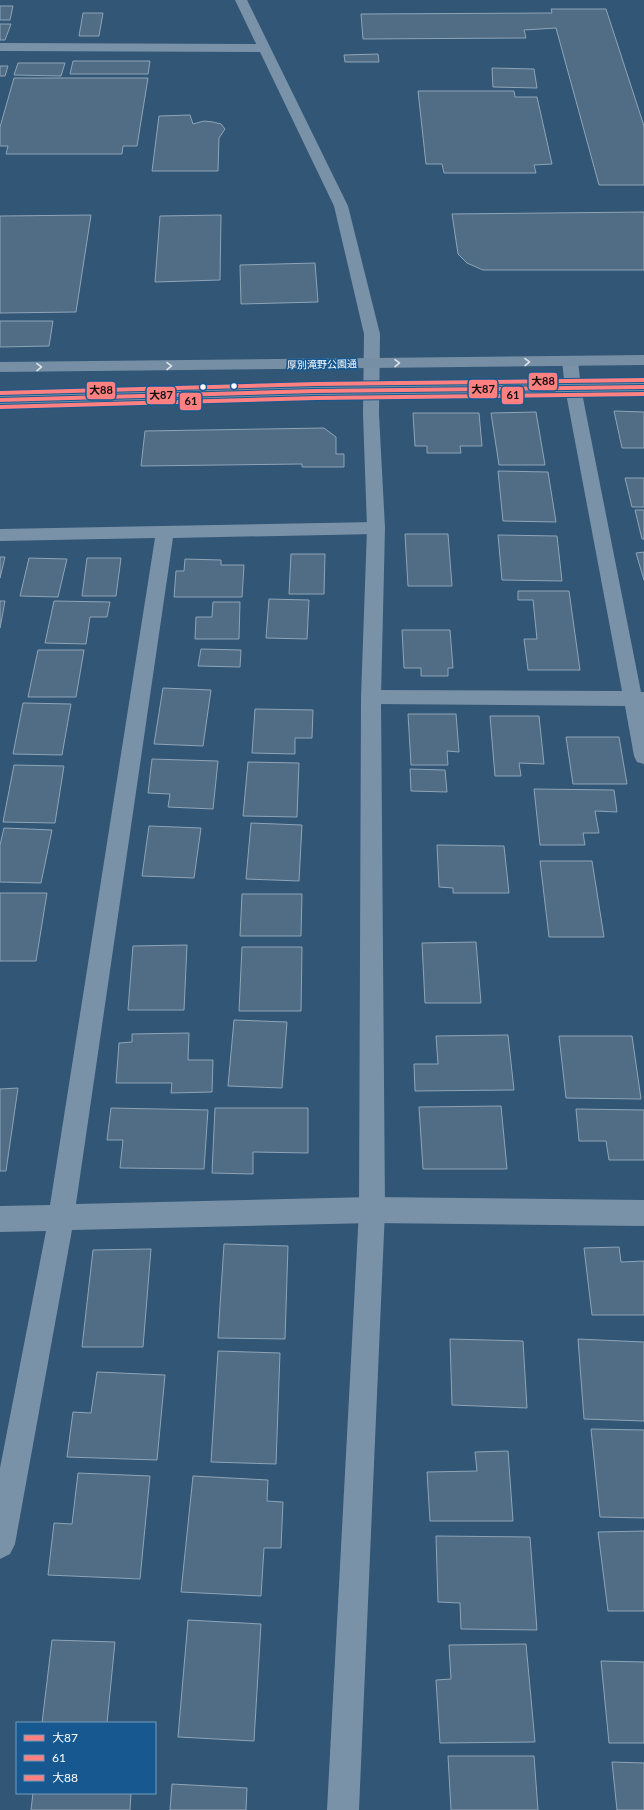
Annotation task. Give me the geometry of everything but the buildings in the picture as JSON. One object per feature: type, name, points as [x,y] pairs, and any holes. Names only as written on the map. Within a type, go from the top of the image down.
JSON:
[{"type":"main road","name":"厚別滝野公園通","points":[[0,367],[644,360]]},
{"type":"main road","points":[[0,400],[372,391],[644,387]]},
{"type":"street","points":[[242,0],[263,48],[342,206],[372,334],[371,414],[376,528],[371,697],[372,1210],[343,1810]]},
{"type":"street","points":[[0,47],[263,48]]},
{"type":"street","points":[[570,361],[574,388],[638,699],[644,756]]},
{"type":"street","points":[[0,535],[376,528]]},
{"type":"street","points":[[0,1544],[61,1218],[165,533]]},
{"type":"street","points":[[371,697],[638,699]]},
{"type":"street","points":[[0,1219],[372,1210],[644,1213]]},
{"type":"transit line","name":"大88","points":[[0,393],[316,384],[644,380]]},
{"type":"transit line","name":"大87","points":[[0,400],[316,391],[644,387]]},
{"type":"transit line","name":"61","points":[[0,407],[316,398],[644,394]]}]
